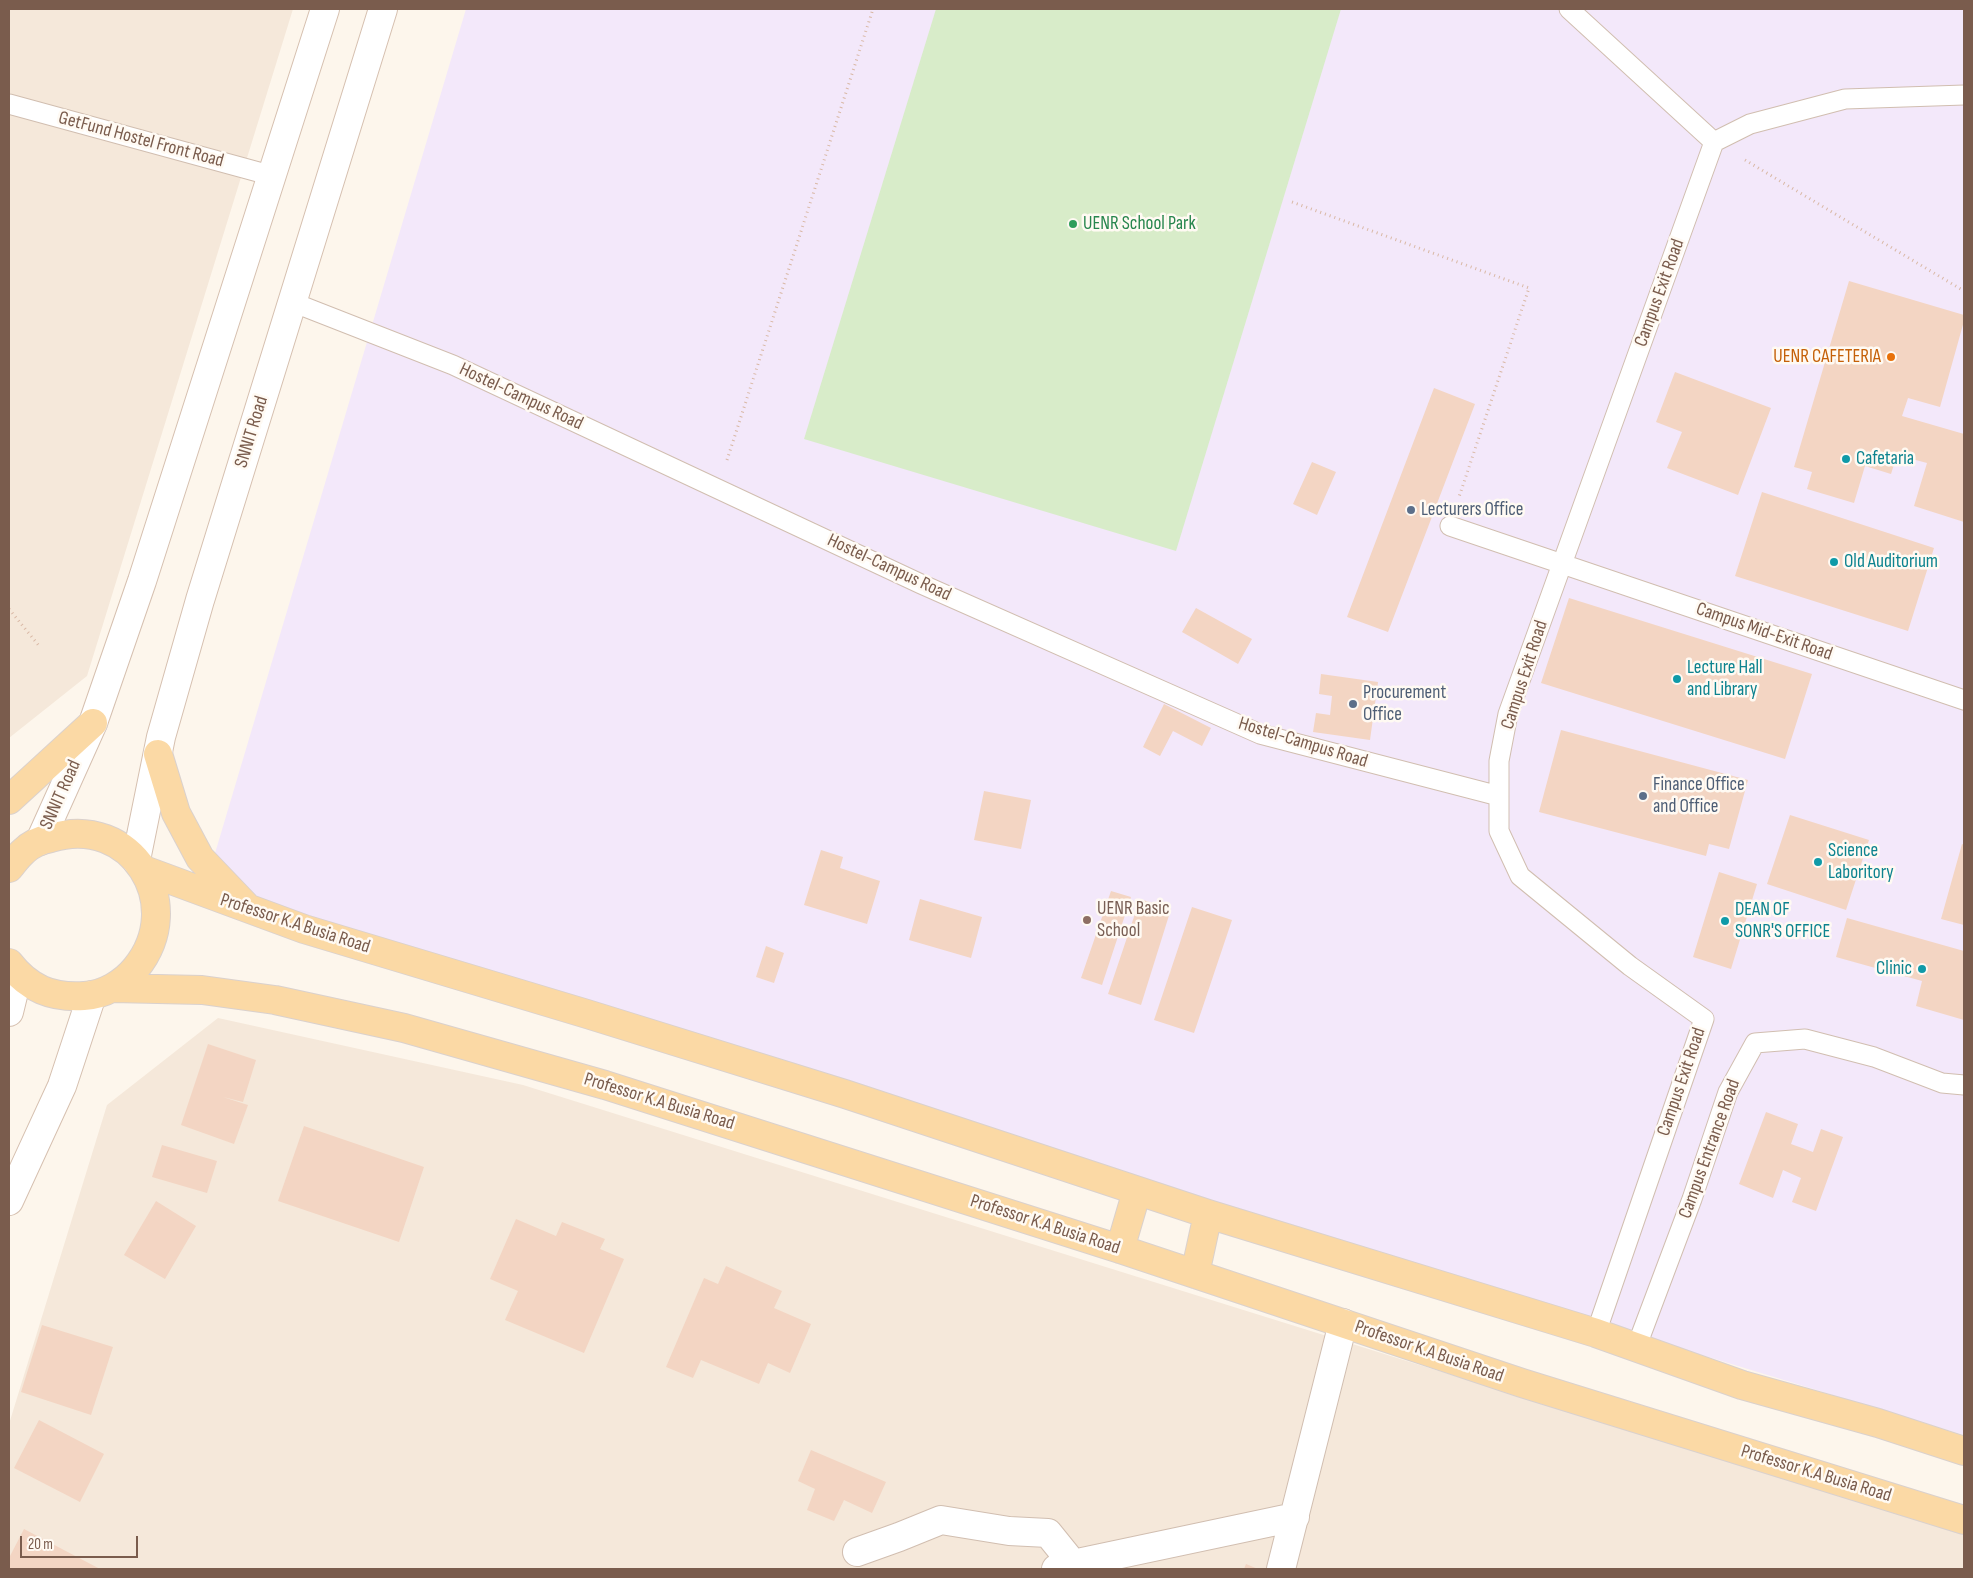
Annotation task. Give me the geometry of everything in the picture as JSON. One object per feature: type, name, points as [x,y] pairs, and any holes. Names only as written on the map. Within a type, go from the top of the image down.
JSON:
[{"type":"main road","points":[[9,800],[93,723]]},
{"type":"main road","points":[[158,754],[176,813],[200,858],[250,910]]},
{"type":"main road","points":[[20,852],[65,833],[91,834],[116,843],[140,865],[154,890],[157,913],[154,936],[145,957],[131,975],[102,992]]},
{"type":"main road","name":"Professor K.A Busia Road","points":[[140,865],[304,930],[587,1014],[845,1094],[1208,1214],[1596,1333],[1742,1385],[1878,1423],[1964,1451]]},
{"type":"main road","name":"Professor K.A Busia Road","points":[[13,969],[39,989],[65,997],[102,992],[202,990],[275,1000],[404,1028],[605,1085],[1120,1249],[1522,1383],[1964,1520]]},
{"type":"main road","points":[[1120,1249],[1137,1191]]},
{"type":"main road","points":[[1195,1274],[1208,1214]]},
{"type":"street","name":"SNNIT Road","points":[[20,852],[93,723],[145,572],[325,9]]},
{"type":"street","name":"SNNIT Road","points":[[140,865],[158,754],[200,600],[383,9]]},
{"type":"street","points":[[9,1012],[13,969]]},
{"type":"street","points":[[9,1201],[62,1086],[102,992]]},
{"type":"street","points":[[1280,1569],[1295,1517],[1343,1323]]},
{"type":"street","points":[[857,1552],[900,1538],[941,1520],[1009,1530],[1048,1532],[1065,1566],[1295,1517]]},
{"type":"lane","points":[[1569,9],[1714,142],[1750,124],[1845,99],[1964,95]]},
{"type":"lane","name":"GetFund Hostel Front Road","points":[[9,104],[273,176]]},
{"type":"lane","name":"Campus Exit Road","points":[[1596,1333],[1704,1019],[1630,966],[1520,876],[1499,831],[1499,761],[1508,714],[1564,563],[1714,142]]},
{"type":"lane","name":"Hostel-Campus Road","points":[[292,302],[454,365],[921,584],[1260,734],[1499,796]]},
{"type":"lane","name":"Campus Mid-Exit Road","points":[[1450,526],[1564,563],[1964,700]]},
{"type":"lane","name":"Campus Entrance Road","points":[[1636,1348],[1692,1199],[1728,1092],[1755,1043],[1805,1039],[1874,1057],[1942,1083],[1964,1085]]},
{"type":"path","points":[[718,489],[873,9]]},
{"type":"path","points":[[1714,142],[1964,291]]},
{"type":"path","points":[[1292,202],[1529,288],[1450,526]]},
{"type":"path","points":[[9,609],[40,647]]},
{"type":"shaded area","points":[[9,9],[293,9],[87,676],[9,738]]},
{"type":"shaded area","points":[[466,9],[1964,9],[1964,1435],[202,897]]},
{"type":"shaded area","points":[[218,1018],[523,1085],[1964,1535],[1964,1569],[9,1569],[9,1424],[107,1105]]},
{"type":"green space","name":"UENR School Park","points":[[936,9],[1341,9],[1176,551],[804,439]]},
{"type":"building","points":[[1849,281],[1964,315],[1964,321],[1940,407],[1908,398],[1902,416],[1964,434],[1964,522],[1914,506],[1927,463],[1897,455],[1891,474],[1865,466],[1854,503],[1807,489],[1812,472],[1794,467]]},
{"type":"building","points":[[1675,372],[1771,408],[1738,495],[1667,468],[1682,432],[1656,422]]},
{"type":"building","name":"Lecturers Office","points":[[1434,388],[1475,404],[1388,632],[1347,617]]},
{"type":"building","points":[[1312,462],[1336,472],[1317,515],[1293,504]]},
{"type":"building","name":"Old Auditorium","points":[[1762,492],[1934,548],[1908,631],[1735,576]]},
{"type":"building","name":"Lecture Hall and Library","points":[[1569,598],[1812,674],[1785,759],[1541,683]]},
{"type":"building","points":[[1196,608],[1252,639],[1238,664],[1182,632]]},
{"type":"building","name":"Procurement Office","points":[[1321,674],[1378,682],[1370,740],[1313,732],[1316,713],[1330,715],[1332,696],[1319,694]]},
{"type":"building","points":[[1164,704],[1211,728],[1202,746],[1173,731],[1160,756],[1143,747]]},
{"type":"building","name":"Finance Office and Office","points":[[1561,730],[1748,780],[1729,849],[1709,844],[1706,856],[1539,812]]},
{"type":"building","points":[[984,791],[1031,800],[1021,849],[974,840]]},
{"type":"building","name":"Science Laboritory","points":[[1790,815],[1869,840],[1846,910],[1767,884]]},
{"type":"building","points":[[1962,844],[1964,845],[1964,925],[1941,919]]},
{"type":"building","points":[[821,850],[843,857],[840,868],[880,881],[867,924],[804,905]]},
{"type":"building","name":"DEAN OF SONR'S OFFICE","points":[[1719,872],[1757,884],[1731,969],[1693,957]]},
{"type":"building","points":[[1111,891],[1131,897],[1102,985],[1081,978]]},
{"type":"building","points":[[920,899],[982,917],[971,958],[909,940]]},
{"type":"building","points":[[1140,899],[1171,909],[1141,1005],[1108,994]]},
{"type":"building","points":[[1192,907],[1232,920],[1194,1033],[1154,1020]]},
{"type":"building","name":"Clinic","points":[[1847,918],[1964,951],[1964,1020],[1916,1006],[1922,981],[1836,957]]},
{"type":"building","points":[[766,946],[784,953],[774,983],[756,977]]},
{"type":"building","points":[[208,1044],[256,1060],[243,1102],[223,1097],[248,1105],[234,1144],[181,1125]]},
{"type":"building","points":[[1766,1112],[1798,1124],[1791,1144],[1813,1152],[1821,1129],[1843,1137],[1816,1211],[1792,1202],[1801,1178],[1783,1170],[1773,1198],[1739,1184]]},
{"type":"building","points":[[304,1126],[424,1167],[399,1242],[278,1201]]},
{"type":"building","points":[[162,1145],[217,1161],[207,1193],[152,1177]]},
{"type":"building","points":[[156,1201],[196,1226],[165,1279],[124,1255]]},
{"type":"building","points":[[516,1219],[556,1236],[562,1222],[605,1239],[600,1249],[624,1259],[584,1353],[505,1320],[518,1291],[490,1279]]},
{"type":"building","points":[[726,1266],[782,1291],[774,1308],[811,1324],[790,1373],[768,1363],[759,1384],[701,1360],[693,1378],[666,1367],[704,1278],[718,1284]]},
{"type":"building","points":[[42,1325],[113,1347],[91,1415],[21,1392]]},
{"type":"building","points":[[39,1420],[104,1454],[80,1502],[14,1468]]},
{"type":"building","points":[[811,1450],[886,1482],[872,1513],[844,1500],[834,1521],[807,1510],[815,1489],[798,1481]]},
{"type":"building","points":[[24,1529],[100,1569],[9,1569],[9,1558]]},
{"type":"building","points":[[1246,1564],[1258,1569],[1244,1569]]},
{"type":"place","name":"UENR School Park","points":[[1073,224]]},
{"type":"place","name":"UENR CAFETERIA","points":[[1891,357]]},
{"type":"place","name":"Cafetaria","points":[[1846,459]]},
{"type":"place","name":"Lecturers Office","points":[[1411,510]]},
{"type":"place","name":"Old Auditorium","points":[[1834,562]]},
{"type":"place","name":"Lecture Hall and Library","points":[[1677,679]]},
{"type":"place","name":"Procurement Office","points":[[1353,704]]},
{"type":"place","name":"Finance Office and Office","points":[[1643,796]]},
{"type":"place","name":"Science Laboritory","points":[[1818,862]]},
{"type":"place","name":"UENR Basic School","points":[[1087,920]]},
{"type":"place","name":"DEAN OF SONR'S OFFICE","points":[[1725,921]]},
{"type":"place","name":"Clinic","points":[[1922,969]]}]
